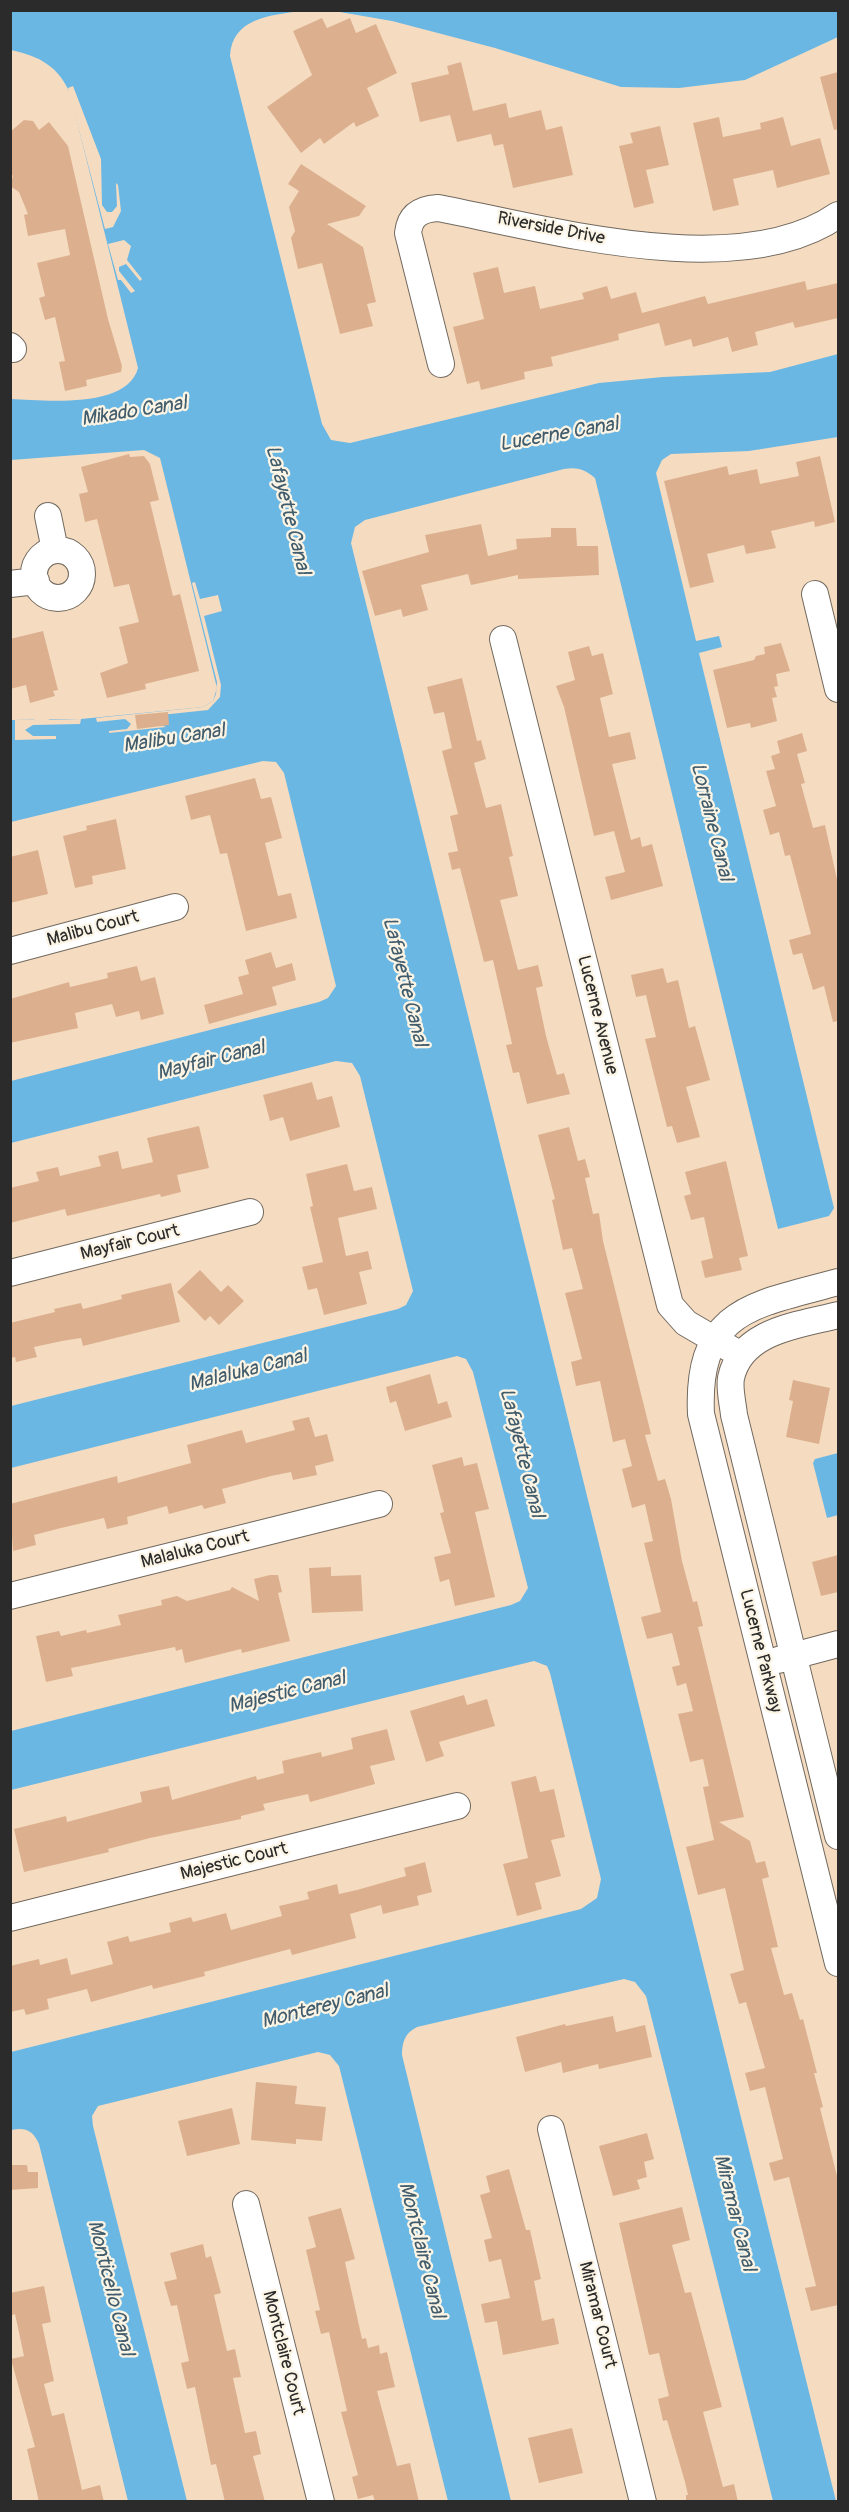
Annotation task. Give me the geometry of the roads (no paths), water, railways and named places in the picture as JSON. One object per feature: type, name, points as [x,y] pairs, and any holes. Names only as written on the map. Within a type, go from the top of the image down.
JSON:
[{"type":"street","name":"Riverside Drive","points":[[441,364],[408,233],[413,217],[424,210],[438,208],[615,242],[701,248],[757,244],[783,239],[809,231],[838,215]]},
{"type":"street","points":[[48,516],[55,550]]},
{"type":"street","points":[[55,550],[71,553],[81,566],[82,574],[76,590],[70,595],[54,597],[46,594],[36,581],[34,573],[40,558],[55,550]]},
{"type":"street","points":[[10,584],[36,581]]},
{"type":"street","points":[[815,594],[838,689]]},
{"type":"street","name":"Lucerne Avenue","points":[[503,639],[670,1305],[686,1323],[741,1355]]},
{"type":"street","name":"Malibu Court","points":[[10,951],[176,907]]},
{"type":"street","name":"Mayfair Court","points":[[10,1273],[250,1212]]},
{"type":"street","points":[[714,1339],[737,1314],[754,1305],[838,1282]]},
{"type":"street","points":[[741,1355],[761,1337],[838,1315]]},
{"type":"street","name":"Lucerne Parkway","points":[[714,1339],[703,1366],[699,1390],[700,1414],[838,1963]]},
{"type":"street","name":"Lucerne Parkway","points":[[741,1355],[730,1378],[734,1415],[838,1836]]},
{"type":"street","name":"Malaluka Court","points":[[10,1596],[379,1504]]},
{"type":"street","points":[[763,1664],[838,1644]]},
{"type":"street","name":"Majestic Court","points":[[10,1918],[457,1806]]},
{"type":"street","name":"Miramar Court","points":[[551,2129],[643,2502]]},
{"type":"street","name":"Montclaire Court","points":[[246,2204],[321,2502]]},
{"type":"water","points":[[11,11],[301,11],[266,17],[245,26],[232,43],[230,56],[322,424],[331,440],[350,443],[599,383],[663,377],[770,372],[838,354],[838,437],[749,451],[671,454],[662,460],[656,473],[696,641],[719,636],[722,647],[699,653],[834,1208],[829,1216],[778,1229],[595,478],[580,469],[564,469],[365,520],[355,527],[351,543],[836,2501],[773,2501],[646,1996],[635,1982],[624,1979],[417,2027],[407,2035],[403,2046],[402,2055],[511,2501],[448,2501],[339,2066],[330,2055],[318,2052],[98,2106],[92,2116],[93,2126],[187,2501],[128,2501],[39,2144],[34,2135],[28,2131],[11,2130],[11,2052],[581,1909],[597,1898],[601,1879],[550,1673],[547,1666],[534,1661],[11,1790],[11,1731],[511,1605],[520,1601],[528,1588],[473,1372],[466,1359],[457,1356],[11,1468],[11,1406],[398,1309],[406,1305],[413,1291],[360,1076],[352,1063],[336,1061],[11,1143],[11,1081],[319,1002],[328,998],[336,986],[284,773],[276,762],[263,761],[11,822],[11,720],[81,719],[203,707],[213,701],[217,688],[160,458],[144,450],[11,460],[11,399],[62,401],[101,397],[118,391],[131,381],[138,368],[70,93],[53,69],[39,59],[11,50]]},
{"type":"water","points":[[334,11],[838,11],[838,37],[745,80],[679,88],[621,87],[495,48],[392,21]]},
{"type":"water","points":[[838,1453],[838,1515],[827,1518],[813,1463],[815,1459]]},
{"type":"water label","name":"Mikado Canal","points":[[134,412]]},
{"type":"water label","name":"Lucerne Canal","points":[[559,435]]},
{"type":"water label","name":"Lafayette Canal","points":[[287,510]]},
{"type":"water label","name":"Malibu Canal","points":[[174,739]]},
{"type":"water label","name":"Lorraine Canal","points":[[711,822]]},
{"type":"water label","name":"Lafayette Canal","points":[[404,982]]},
{"type":"water label","name":"Mayfair Canal","points":[[211,1061]]},
{"type":"water label","name":"Malaluka Canal","points":[[248,1371]]},
{"type":"water label","name":"Lafayette Canal","points":[[521,1453]]},
{"type":"water label","name":"Majestic Canal","points":[[287,1693]]},
{"type":"water label","name":"Monterey Canal","points":[[325,2007]]},
{"type":"water label","name":"Miramar Canal","points":[[734,2213]]},
{"type":"water label","name":"Montclaire Canal","points":[[421,2250]]},
{"type":"water label","name":"Monticello Canal","points":[[110,2288]]}]
